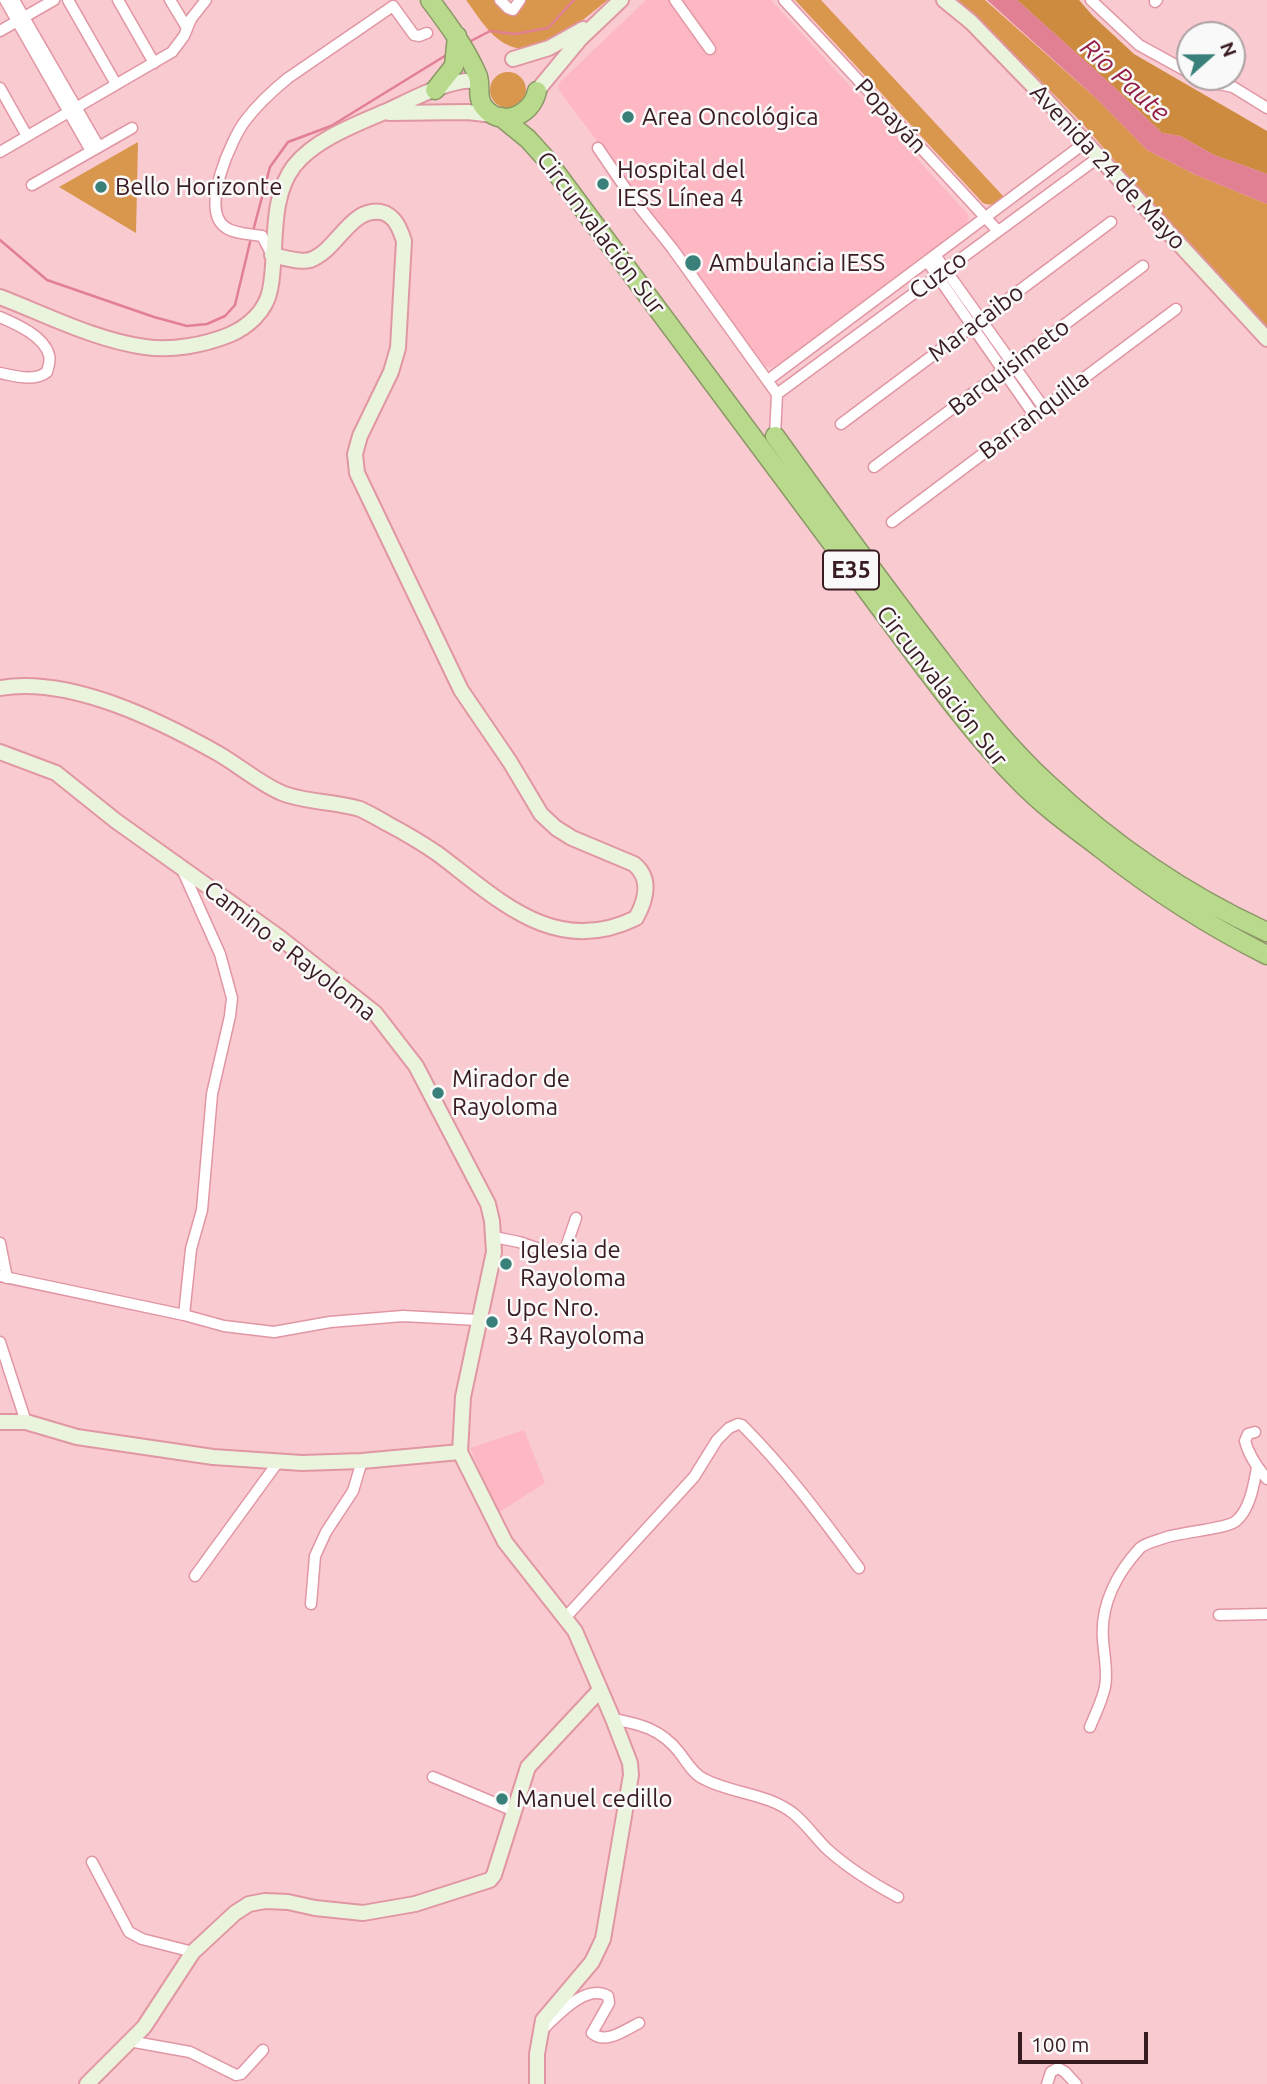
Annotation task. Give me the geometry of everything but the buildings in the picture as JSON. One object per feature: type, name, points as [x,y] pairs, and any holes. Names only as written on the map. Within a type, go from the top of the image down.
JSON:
[{"type":"highway","name":"E35","points":[[430,0],[457,36],[479,80],[479,97],[484,106],[497,116]]},
{"type":"highway","points":[[435,90],[454,66],[457,36]]},
{"type":"highway","points":[[497,116],[516,117],[523,114],[534,103],[537,91]]},
{"type":"highway","name":"Circunvalación Sur","points":[[497,116],[528,139],[546,159],[912,652],[1007,768],[1055,815],[1121,865],[1192,913],[1267,955]]},
{"type":"highway","name":"Circunvalación Sur","points":[[775,436],[945,666],[1030,766],[1083,815],[1142,862],[1198,898],[1267,932]]},
{"type":"street","points":[[5,0],[21,19]]},
{"type":"street","points":[[14,0],[21,19],[95,149]]},
{"type":"street","points":[[0,31],[54,0]]},
{"type":"street","points":[[68,0],[117,85]]},
{"type":"street","points":[[118,0],[154,63]]},
{"type":"street","points":[[170,0],[187,28]]},
{"type":"street","points":[[0,152],[176,48],[206,0]]},
{"type":"street","points":[[500,0],[513,10],[520,0]]},
{"type":"street","points":[[537,91],[599,19],[621,0]]},
{"type":"street","points":[[676,0],[710,49]]},
{"type":"street","name":"Popayán","points":[[784,0],[998,231]]},
{"type":"street","name":"Avenida 24 de Mayo","points":[[944,0],[971,22],[1086,142],[1267,340]]},
{"type":"street","points":[[1093,1],[1139,45],[1176,65]]},
{"type":"street","points":[[261,236],[227,229],[220,221],[215,205],[223,168],[237,133],[259,104],[304,66],[393,6],[411,33],[423,35]]},
{"type":"street","points":[[513,59],[549,48],[599,19]]},
{"type":"street","points":[[0,297],[98,336],[147,348],[207,344],[247,326],[270,294],[276,217],[286,181],[294,166],[312,149],[348,127],[435,90],[465,80],[479,80]]},
{"type":"street","points":[[0,88],[27,136]]},
{"type":"street","points":[[1239,91],[1267,108]]},
{"type":"street","points":[[381,113],[467,112],[497,116]]},
{"type":"street","points":[[32,185],[132,128]]},
{"type":"street","name":"Cuzco","points":[[768,380],[1086,142]]},
{"type":"street","points":[[598,148],[777,394],[775,436]]},
{"type":"street","name":"Cuzco","points":[[777,394],[1099,157]]},
{"type":"street","points":[[0,688],[19,685],[46,686],[88,695],[172,728],[281,793],[360,810],[434,852],[524,917],[555,929],[602,930],[636,918],[646,893],[645,878],[641,870],[634,864],[572,838],[541,814],[510,762],[461,690],[356,473],[355,454],[360,436],[391,372],[398,348],[404,241],[399,226],[386,213],[364,214],[330,247],[305,261],[272,255],[261,236]]},
{"type":"street","points":[[261,236],[276,217]]},
{"type":"street","name":"Maracaibo","points":[[841,424],[1111,222]]},
{"type":"street","points":[[931,258],[1044,408]]},
{"type":"street","name":"Barquisimeto","points":[[874,467],[1143,266]]},
{"type":"street","name":"Barranquilla","points":[[892,522],[1176,309]]},
{"type":"street","points":[[0,317],[36,337],[50,359],[47,372],[42,377],[0,373]]},
{"type":"street","points":[[977,322],[1004,371],[1034,415]]},
{"type":"street","name":"Camino a Rayoloma","points":[[0,752],[56,772],[116,821],[279,937],[375,1013],[416,1066],[488,1204],[494,1252],[463,1397],[460,1452],[505,1542],[575,1631],[613,1719],[630,1763],[631,1775],[603,1939],[592,1962],[544,2020],[540,2032]]},
{"type":"street","points":[[181,867],[220,954],[232,998],[212,1094],[202,1210],[191,1249],[184,1315]]},
{"type":"street","points":[[494,1237],[554,1254],[566,1247],[576,1218]]},
{"type":"street","points":[[0,1243],[4,1277],[224,1326],[274,1332],[330,1322],[403,1316],[478,1320]]},
{"type":"street","points":[[0,1342],[26,1422]]},
{"type":"street","points":[[0,1422],[26,1422],[77,1437],[213,1457],[278,1462],[362,1461],[460,1452]]},
{"type":"street","points":[[565,1618],[694,1477],[717,1440],[738,1423],[773,1457],[859,1568]]},
{"type":"street","points":[[1255,1432],[1248,1434],[1245,1441],[1257,1467],[1267,1479]]},
{"type":"street","points":[[311,1604],[315,1556],[326,1532],[353,1491],[362,1461]]},
{"type":"street","points":[[195,1576],[278,1462]]},
{"type":"street","points":[[1090,1727],[1105,1687],[1102,1636],[1105,1609],[1112,1586],[1141,1546],[1174,1534],[1226,1526],[1238,1520],[1245,1510],[1257,1467]]},
{"type":"street","points":[[1219,1615],[1267,1614]]},
{"type":"street","points":[[87,2084],[144,2027],[193,1952],[235,1913],[249,1904],[265,1901],[288,1902],[363,1913],[415,1904],[490,1880],[494,1875],[528,1767],[600,1690]]},
{"type":"street","points":[[613,1719],[643,1724],[664,1737],[701,1779],[768,1799],[794,1814],[851,1870],[898,1897]]},
{"type":"street","points":[[433,1777],[514,1811]]},
{"type":"street","points":[[92,1862],[129,1931],[142,1939],[193,1952]]},
{"type":"street","points":[[537,2084],[540,2032],[569,2004],[582,1997],[604,1993],[608,1996],[609,2003],[592,2033],[598,2038],[608,2038],[639,2023]]},
{"type":"street","points":[[129,2041],[190,2052],[236,2075],[241,2074],[263,2050]]},
{"type":"street","points":[[1047,2084],[1051,2072],[1058,2068],[1076,2084]]},
{"type":"shaded area","points":[[466,0],[495,0],[507,12],[517,10],[526,0],[608,0],[556,39],[527,49],[512,47],[498,39]]},
{"type":"shaded area","points":[[646,0],[771,0],[967,213],[967,223],[776,366],[765,366],[558,87],[560,82]]},
{"type":"shaded area","points":[[795,0],[821,0],[1004,197],[995,204],[983,203]]},
{"type":"shaded area","points":[[955,0],[985,0],[1098,100],[1147,150],[1196,175],[1267,204],[1267,330],[1203,263],[1082,123]]},
{"type":"shaded area","points":[[987,0],[1017,0],[1162,133],[1180,136],[1214,155],[1267,174],[1267,204],[1196,175],[1147,150],[1098,100]]},
{"type":"shaded area","points":[[1017,0],[1079,0],[1134,54],[1176,78],[1176,91],[1198,91],[1267,131],[1267,174],[1214,155],[1180,136],[1162,133]]},
{"type":"shaded area","points":[[508,72],[521,77],[526,90],[521,103],[508,108],[495,103],[490,90],[495,77]]},
{"type":"shaded area","points":[[138,142],[136,233],[59,187]]},
{"type":"shaded area","points":[[524,1430],[545,1483],[498,1513],[470,1448]]},
{"type":"waterway","points":[[469,42],[490,31],[515,34],[548,28],[574,0]]},
{"type":"waterway","points":[[253,231],[270,167],[288,142],[331,126],[448,54]]},
{"type":"waterway","points":[[0,240],[47,280],[187,326],[207,324],[225,316],[235,305],[251,238]]},
{"type":"place","name":"Area Oncológica","points":[[628,117]]},
{"type":"place","name":"Hospital del IESS Línea 4","points":[[603,184]]},
{"type":"place","name":"Bello Horizonte","points":[[101,187]]},
{"type":"place","name":"Ambulancia IESS","points":[[693,263]]},
{"type":"place","name":"Mirador de Rayoloma","points":[[438,1093]]},
{"type":"place","name":"Iglesia de Rayoloma","points":[[506,1264]]},
{"type":"place","name":"Upc Nro. 34 Rayoloma","points":[[492,1322]]},
{"type":"place","name":"Manuel cedillo","points":[[502,1799]]},
{"type":"water label","name":"Río Paute","points":[[1125,80]]}]
